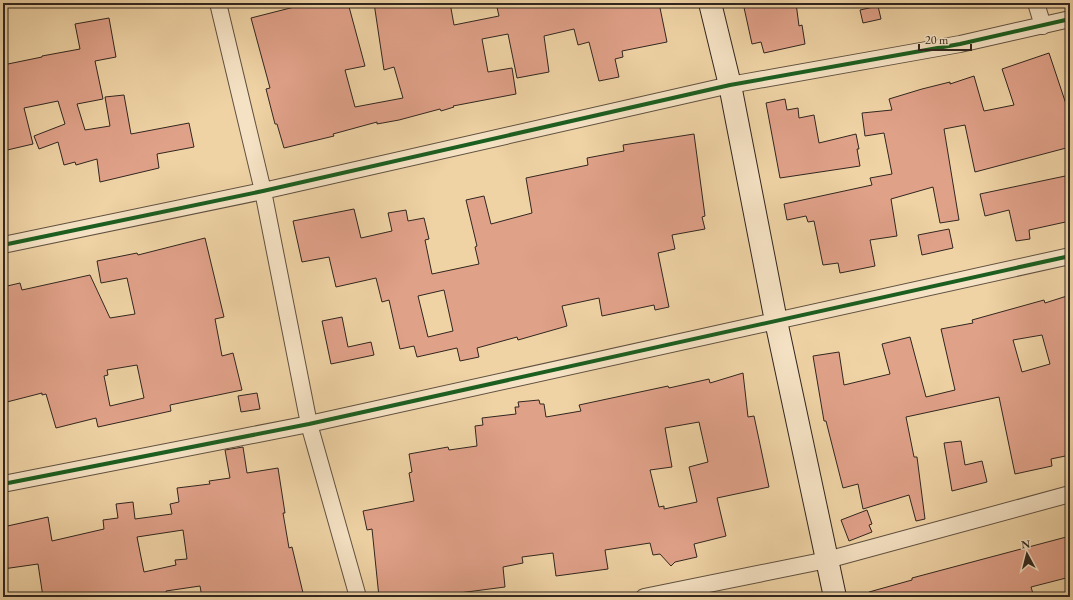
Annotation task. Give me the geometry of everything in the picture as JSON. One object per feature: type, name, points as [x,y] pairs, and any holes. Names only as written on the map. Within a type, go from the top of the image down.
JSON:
[{"type":"main road","points":[[710,3],[730,85],[776,321],[836,597]]},
{"type":"street","points":[[218,3],[263,192],[310,424],[358,597]]},
{"type":"street","points":[[1036,3],[1043,26]]},
{"type":"street","points":[[3,245],[263,192],[730,85],[960,44],[1070,19]]},
{"type":"street","points":[[3,484],[310,424],[1070,256]]},
{"type":"street","points":[[644,597],[827,560],[1070,494]]},
{"type":"building","points":[[310,3],[348,3],[365,66],[345,70],[355,107],[403,98],[394,67],[384,70],[374,3],[450,3],[454,25],[499,16],[496,3],[659,3],[667,42],[622,51],[623,57],[615,59],[619,77],[599,81],[589,42],[578,45],[574,29],[544,36],[549,72],[517,78],[508,34],[482,39],[488,72],[512,68],[516,94],[453,106],[454,107],[441,111],[440,109],[399,120],[377,124],[377,122],[333,134],[334,136],[284,148],[277,124],[275,124],[266,89],[270,88],[251,18]]},
{"type":"building","points":[[743,3],[796,3],[799,26],[802,25],[805,44],[764,53],[761,42],[752,44]]},
{"type":"building","points":[[878,6],[881,19],[863,23],[860,10]]},
{"type":"building","points":[[109,18],[116,57],[95,61],[103,99],[77,104],[85,130],[110,126],[105,97],[124,95],[131,134],[189,123],[194,147],[157,154],[159,168],[100,182],[97,159],[76,165],[75,162],[64,165],[58,142],[39,149],[34,136],[65,124],[58,101],[24,108],[33,144],[3,151],[3,65],[80,49],[75,24]]},
{"type":"building","points":[[1049,53],[1070,116],[1070,147],[975,172],[965,125],[944,129],[959,220],[940,223],[933,187],[891,199],[897,236],[870,240],[875,266],[840,273],[838,263],[823,265],[814,221],[808,222],[806,216],[787,220],[784,204],[872,185],[870,178],[892,174],[884,133],[865,136],[862,113],[892,110],[889,99],[950,82],[950,84],[974,76],[984,111],[1014,105],[1002,69]]},
{"type":"building","points":[[785,99],[787,110],[798,108],[799,118],[814,115],[819,143],[856,134],[860,166],[780,178],[766,103]]},
{"type":"building","points":[[694,134],[705,216],[702,217],[705,229],[672,235],[675,249],[658,253],[669,307],[655,310],[654,305],[602,316],[599,298],[562,306],[567,326],[518,340],[517,337],[477,348],[479,357],[460,361],[457,348],[417,357],[414,346],[400,349],[389,300],[382,302],[376,278],[336,287],[329,257],[302,262],[293,221],[354,209],[361,238],[392,231],[388,213],[406,210],[408,221],[424,218],[429,239],[425,240],[432,274],[479,264],[475,247],[477,246],[466,200],[484,196],[491,224],[532,213],[526,178],[588,165],[587,158],[624,151],[623,145]],"holes":[[[444,290],[453,331],[428,337],[418,296]]]},
{"type":"building","points":[[1070,175],[1070,221],[1029,230],[1030,239],[1016,241],[1009,210],[985,216],[980,194]]},
{"type":"building","points":[[949,229],[953,248],[922,255],[918,235]]},
{"type":"building","points":[[205,238],[224,317],[215,319],[222,356],[233,353],[242,390],[170,405],[171,411],[98,427],[96,418],[56,428],[46,394],[42,395],[42,393],[3,403],[3,287],[20,283],[22,290],[90,275],[110,318],[135,314],[127,278],[101,283],[97,261],[137,253],[138,255]],"holes":[[[137,365],[144,398],[110,406],[104,376],[108,375],[107,370]]]},
{"type":"building","points":[[1070,295],[1070,455],[1051,459],[1052,466],[1015,474],[999,397],[906,417],[914,457],[917,457],[925,519],[916,521],[909,495],[863,509],[858,484],[843,488],[826,421],[824,421],[813,356],[839,352],[844,385],[890,374],[882,344],[910,337],[926,397],[955,390],[941,329],[973,323],[972,320],[1044,300],[1045,303]],"holes":[[[1042,335],[1050,364],[1022,372],[1013,340]]]},
{"type":"building","points":[[342,317],[348,347],[371,342],[374,355],[331,364],[322,321]]},
{"type":"building","points":[[743,373],[748,417],[754,416],[769,487],[717,498],[726,536],[694,544],[697,557],[675,562],[671,566],[660,554],[653,555],[650,543],[605,550],[608,569],[556,576],[553,553],[522,557],[523,563],[503,567],[505,587],[428,597],[379,597],[372,529],[367,530],[363,511],[414,501],[409,473],[412,472],[409,454],[448,447],[449,450],[477,446],[475,426],[483,425],[482,418],[516,414],[515,407],[519,407],[518,402],[539,400],[540,404],[544,404],[546,417],[581,411],[579,405],[668,386],[669,388],[709,379],[710,383]],"holes":[[[699,422],[708,462],[689,467],[697,502],[664,509],[664,506],[659,507],[650,470],[672,467],[665,428]]]},
{"type":"building","points":[[257,393],[260,409],[241,412],[238,396]]},
{"type":"building","points":[[961,441],[965,465],[982,461],[987,482],[952,491],[944,443]]},
{"type":"building","points":[[243,447],[247,473],[278,468],[289,548],[292,547],[304,597],[202,597],[200,586],[166,591],[167,597],[43,597],[38,564],[3,569],[3,527],[48,517],[52,541],[104,529],[103,520],[118,518],[116,504],[133,502],[135,519],[172,514],[170,504],[179,502],[177,488],[210,484],[209,481],[230,478],[225,450]],"holes":[[[183,530],[187,559],[175,560],[176,565],[144,572],[137,537]]]},
{"type":"building","points":[[867,510],[872,524],[869,525],[872,532],[849,541],[841,520]]},
{"type":"building","points":[[1070,536],[1070,577],[1031,587],[1034,597],[869,597],[869,592],[912,580],[912,578]]},
{"type":"cycle path","points":[[3,245],[263,191],[730,85],[960,44],[1070,19]]},
{"type":"cycle path","points":[[3,484],[309,424],[1070,256]]}]
